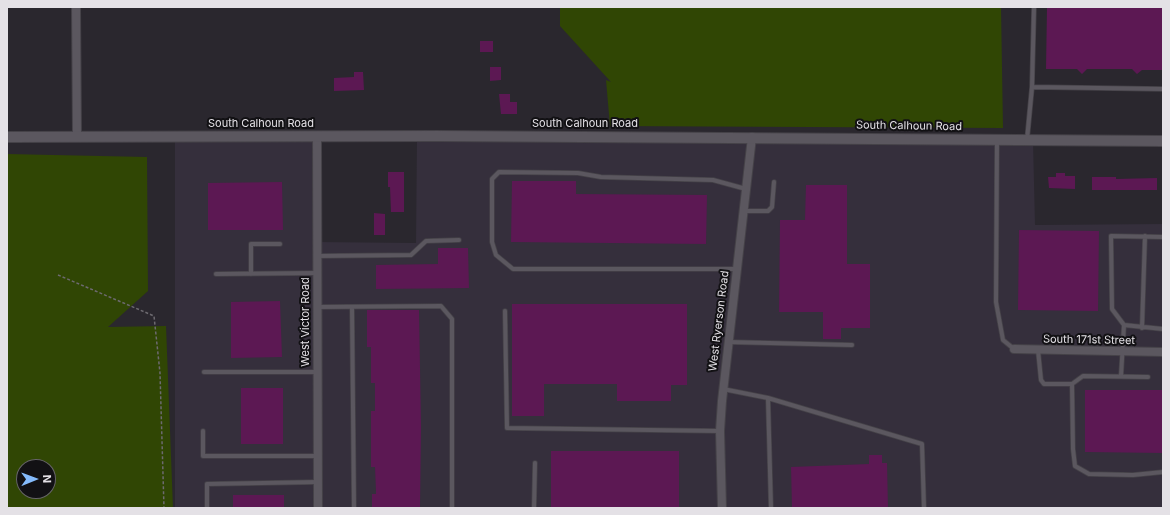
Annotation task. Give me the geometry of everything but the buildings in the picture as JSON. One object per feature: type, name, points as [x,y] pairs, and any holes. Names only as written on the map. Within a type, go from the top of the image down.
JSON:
[{"type":"street","points":[[76,7],[77,137]]},
{"type":"street","name":"West Victor Road","points":[[317,136],[316,273],[318,508]]},
{"type":"street","name":"South Calhoun Road","points":[[7,137],[752,137],[1163,141]]},
{"type":"street","name":"West Ryerson Road","points":[[722,508],[720,431],[723,389],[752,137]]},
{"type":"street","name":"South 171st Street","points":[[1014,349],[1163,352]]},
{"type":"lane","points":[[1027,140],[1032,87],[1034,7]]},
{"type":"lane","points":[[1032,87],[1163,89]]},
{"type":"lane","points":[[997,140],[996,302],[1003,340],[1014,349]]},
{"type":"lane","points":[[736,269],[513,269],[496,255],[492,242],[492,179],[499,172],[578,173],[601,177],[713,180],[746,189]]},
{"type":"lane","points":[[744,211],[768,211],[772,207],[774,182]]},
{"type":"lane","points":[[1121,376],[1124,325],[1112,309],[1111,236],[1163,237]]},
{"type":"lane","points":[[1142,328],[1145,236]]},
{"type":"lane","points":[[316,256],[411,255],[426,241],[459,240]]},
{"type":"lane","points":[[251,274],[251,244],[280,244]]},
{"type":"lane","points":[[216,274],[316,273]]},
{"type":"lane","points":[[317,307],[441,306],[452,320],[452,508]]},
{"type":"lane","points":[[352,307],[354,508]]},
{"type":"lane","points":[[506,311],[507,428],[720,431]]},
{"type":"lane","points":[[1124,325],[1163,329]]},
{"type":"lane","points":[[728,342],[852,345]]},
{"type":"lane","points":[[1038,350],[1041,380],[1044,384],[1072,384],[1083,376],[1148,377]]},
{"type":"lane","points":[[204,372],[317,372]]},
{"type":"lane","points":[[1072,384],[1072,449],[1075,466],[1089,474],[1133,475],[1163,472]]},
{"type":"lane","points":[[723,389],[768,398],[922,444],[924,508]]},
{"type":"lane","points":[[768,398],[771,508]]},
{"type":"lane","points":[[203,431],[203,456],[318,456]]},
{"type":"lane","points":[[534,508],[535,462]]},
{"type":"lane","points":[[207,508],[207,484],[318,482]]},
{"type":"path","points":[[58,275],[154,316],[160,372],[164,508]]},
{"type":"shaded area","points":[[317,136],[316,242],[416,243],[417,136],[1033,140],[1035,225],[1163,224],[1163,508],[175,508],[175,137]]},
{"type":"green space","points":[[560,7],[1001,7],[1003,128],[610,126],[606,80],[611,82],[560,26]]},
{"type":"green space","points":[[7,154],[147,157],[148,291],[108,327],[166,326],[173,508],[7,508]]}]
